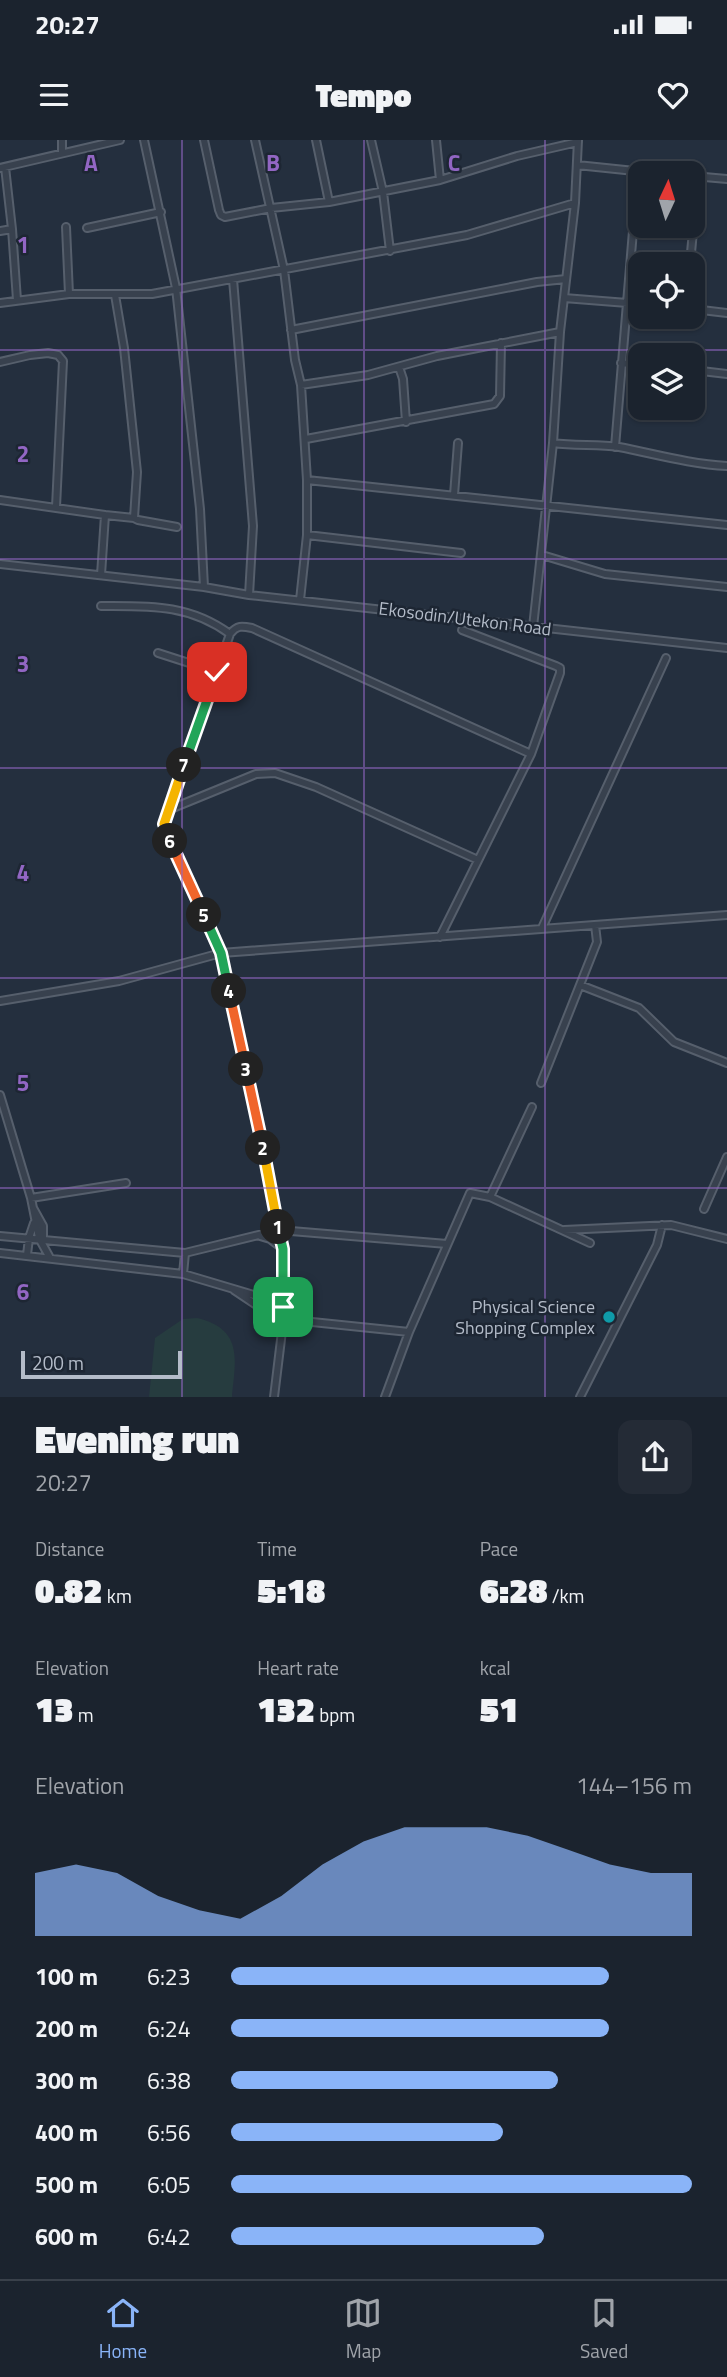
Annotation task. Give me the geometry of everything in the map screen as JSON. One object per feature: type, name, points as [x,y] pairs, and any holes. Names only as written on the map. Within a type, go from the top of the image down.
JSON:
[{"type":"street","points":[[62,140],[62,153]]},
{"type":"street","points":[[17,300],[12,229],[2,168],[120,140]]},
{"type":"street","points":[[144,140],[176,288],[200,509],[204,587]]},
{"type":"street","points":[[204,140],[221,215],[225,217],[271,208],[328,202],[440,180],[517,156],[578,141],[575,203],[560,332],[553,443],[533,627]]},
{"type":"street","points":[[255,140],[284,271],[301,386],[306,439],[307,535],[300,600]]},
{"type":"street","points":[[316,140],[328,202]]},
{"type":"street","points":[[372,140],[383,192],[390,251]]},
{"type":"street","points":[[436,140],[440,180]]},
{"type":"street","points":[[577,165],[628,171]]},
{"type":"street","points":[[705,177],[727,179]]},
{"type":"street","points":[[0,303],[69,294],[152,293],[284,271],[467,235],[575,203]]},
{"type":"street","points":[[87,228],[161,212]]},
{"type":"street","points":[[66,227],[69,294]]},
{"type":"street","points":[[0,231],[12,229]]},
{"type":"street","points":[[615,447],[631,238]]},
{"type":"street","points":[[233,279],[253,526],[249,595]]},
{"type":"street","points":[[291,330],[526,284],[566,279]]},
{"type":"street","points":[[115,295],[124,348],[137,472],[134,518]]},
{"type":"street","points":[[564,298],[628,303]]},
{"type":"street","points":[[705,310],[727,313]]},
{"type":"street","points":[[301,386],[368,375],[437,356],[560,332]]},
{"type":"street","points":[[306,439],[494,404],[498,401],[501,387],[501,343]]},
{"type":"street","points":[[0,362],[48,353],[58,355],[63,360],[56,508]]},
{"type":"street","points":[[621,363],[628,364]]},
{"type":"street","points":[[398,367],[403,379],[406,422]]},
{"type":"street","points":[[705,371],[727,374]]},
{"type":"street","points":[[454,495],[458,443]]},
{"type":"street","points":[[553,443],[615,447],[704,465],[727,466]]},
{"type":"street","points":[[307,480],[727,524]]},
{"type":"street","points":[[0,500],[134,518],[177,527]]},
{"type":"street","points":[[101,575],[105,515]]},
{"type":"street","points":[[307,535],[461,553]]},
{"type":"street","points":[[542,555],[605,574],[727,587]]},
{"type":"street","name":"Ekosodin/Utekon Road","points":[[0,564],[204,587],[249,595],[727,648]]},
{"type":"street","points":[[101,606],[163,607],[188,611],[230,634]]},
{"type":"street","points":[[274,1397],[283,1321],[283,1249],[221,953],[164,824],[230,634],[235,628],[242,626],[252,628],[531,754]]},
{"type":"street","points":[[440,937],[531,754],[560,668],[462,630]]},
{"type":"street","points":[[158,653],[217,672]]},
{"type":"street","points":[[542,928],[666,658]]},
{"type":"street","points":[[168,810],[256,774],[275,773],[316,788],[478,860]]},
{"type":"street","points":[[0,1001],[119,981],[221,953],[727,915]]},
{"type":"street","points":[[541,1083],[597,942],[595,925]]},
{"type":"street","points":[[580,985],[639,1008],[674,1042],[727,1063]]},
{"type":"street","points":[[0,1095],[31,1198],[35,1222],[50,1258]]},
{"type":"street","points":[[490,1197],[532,1107]]},
{"type":"street","points":[[704,1209],[727,1157]]},
{"type":"street","points":[[717,1180],[727,1183]]},
{"type":"street","points":[[31,1198],[126,1183]]},
{"type":"street","points":[[385,1397],[470,1193],[490,1197],[590,1243]]},
{"type":"street","points":[[33,1208],[43,1226],[44,1240],[35,1256]]},
{"type":"street","points":[[262,1235],[275,1210]]},
{"type":"street","points":[[27,1255],[35,1222]]},
{"type":"street","points":[[562,1230],[662,1225],[684,1227],[727,1239]]},
{"type":"street","points":[[580,1397],[657,1245],[662,1225]]},
{"type":"street","points":[[0,1236],[185,1253],[279,1230],[447,1244]]},
{"type":"street","points":[[262,1235],[283,1249]]},
{"type":"street","points":[[0,1253],[183,1274],[271,1299],[283,1291]]},
{"type":"street","points":[[183,1274],[185,1253]]},
{"type":"street","points":[[233,1289],[283,1321],[410,1332]]},
{"type":"green space","points":[[197,1318],[222,1330],[233,1347],[235,1370],[232,1397],[149,1397],[155,1338],[183,1319]]},
{"type":"place","name":"Physical Science Shopping Complex","points":[[609,1317]]},
{"type":"route","points":[[217,672],[164,824],[221,953],[283,1249],[283,1307]]}]
